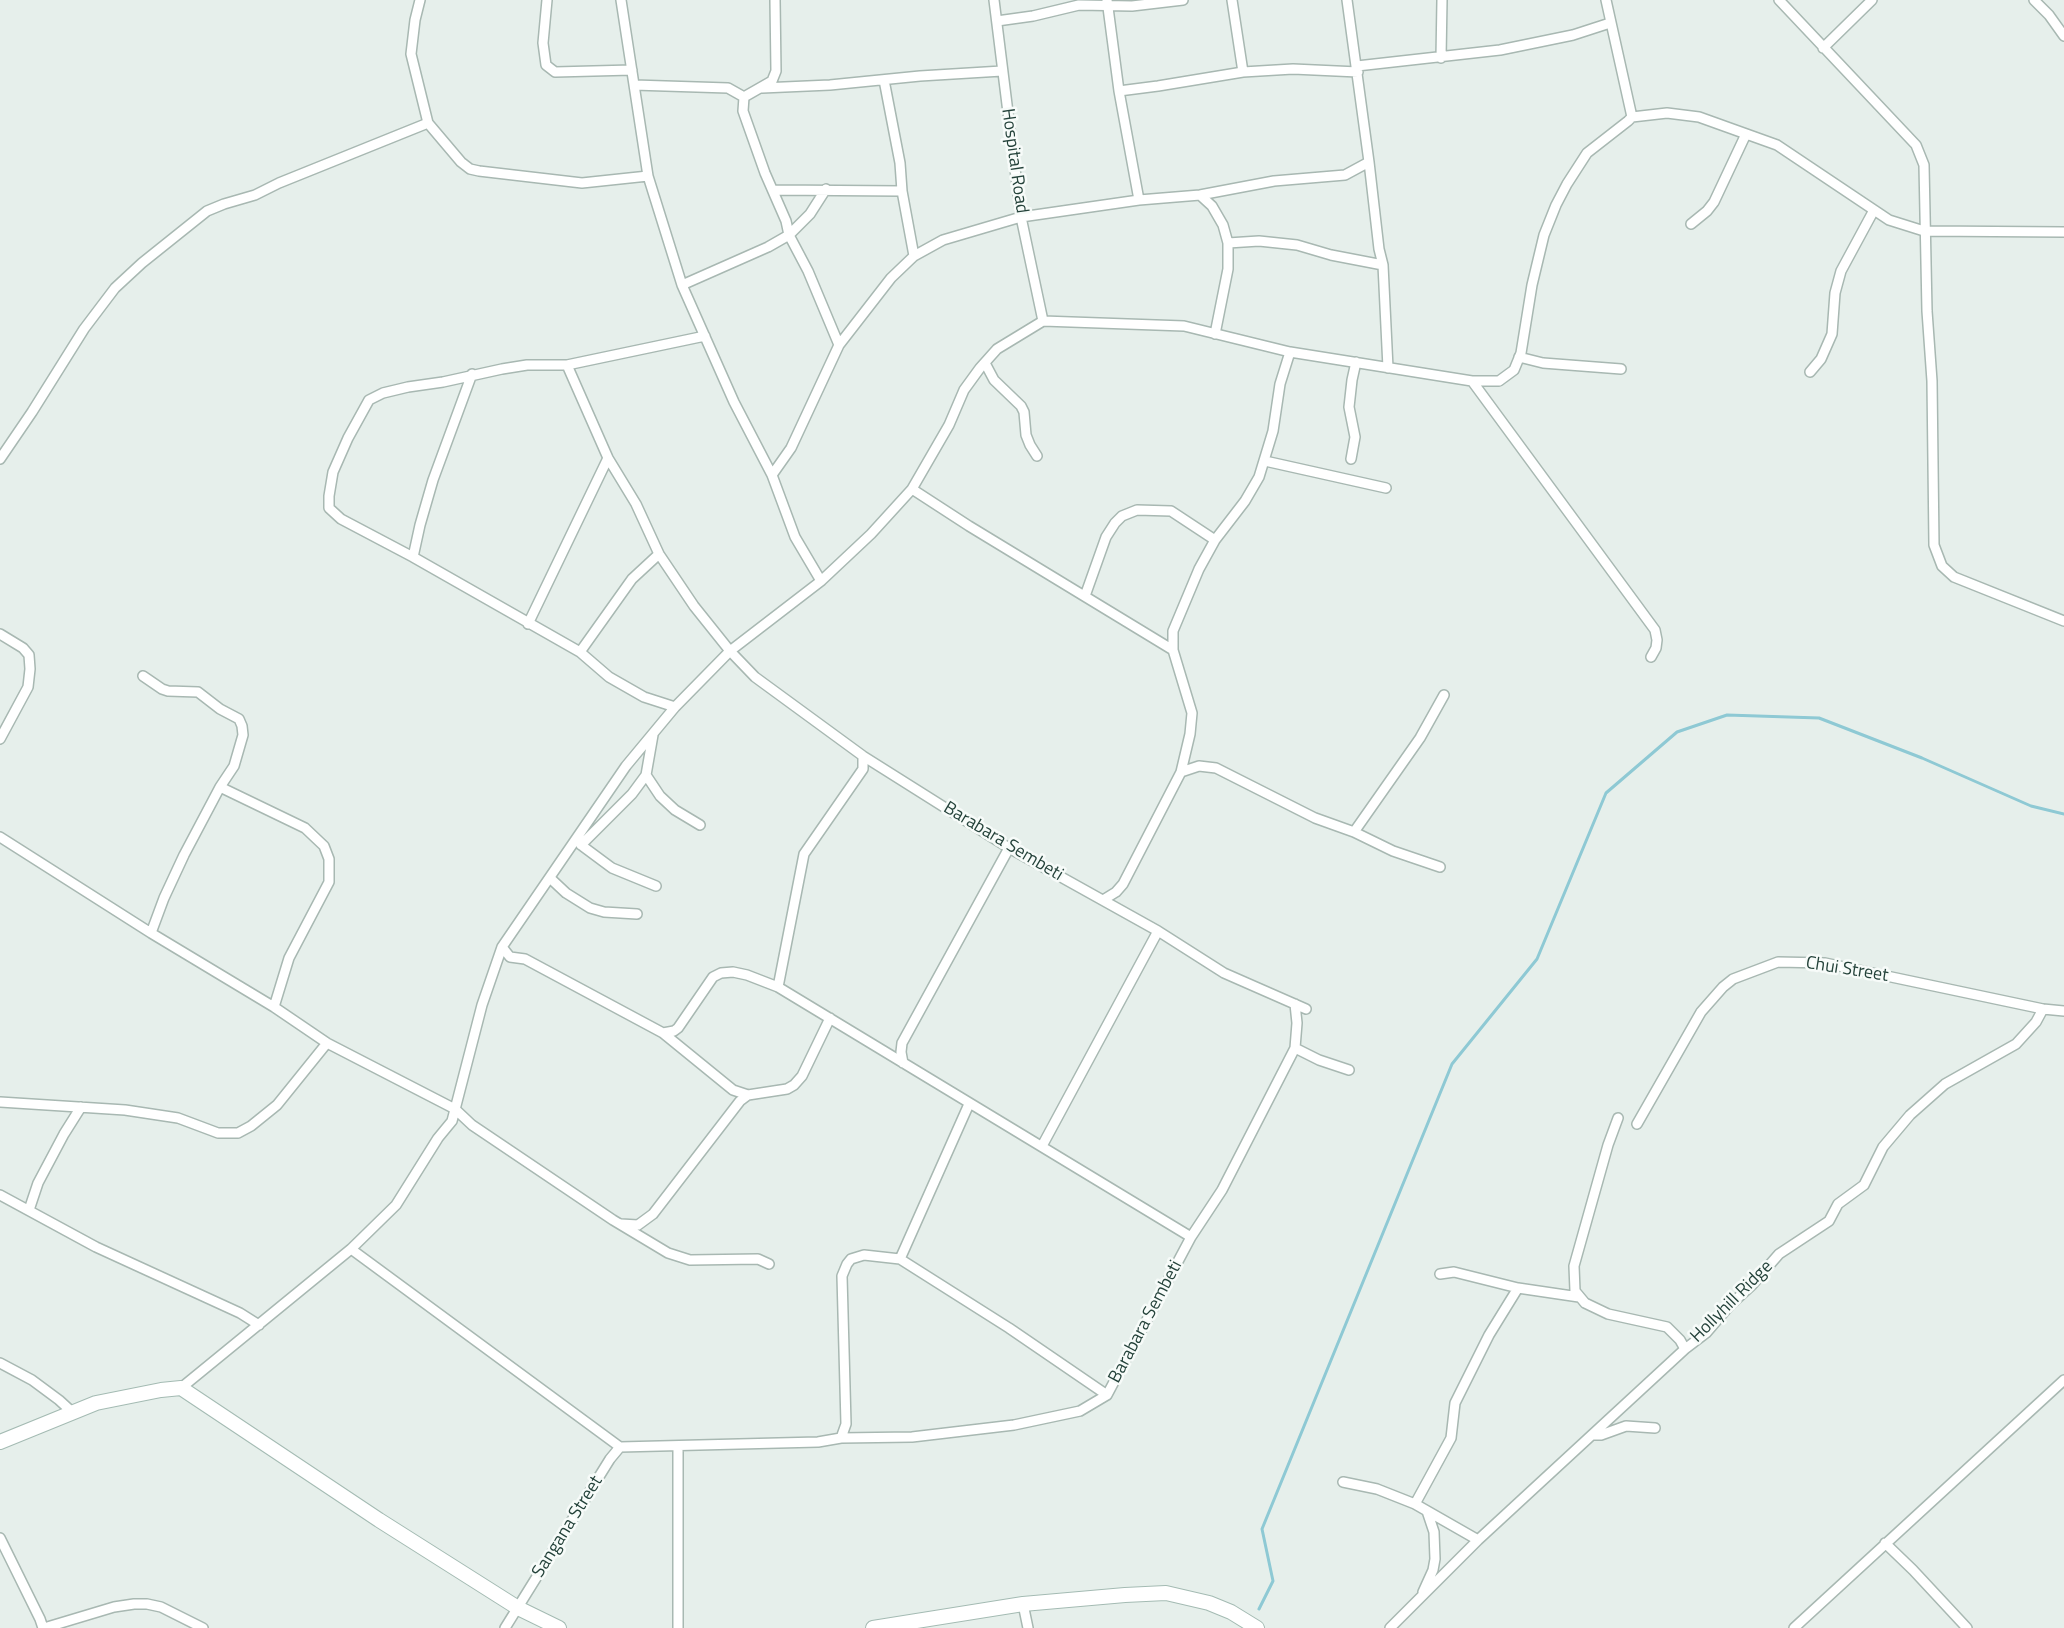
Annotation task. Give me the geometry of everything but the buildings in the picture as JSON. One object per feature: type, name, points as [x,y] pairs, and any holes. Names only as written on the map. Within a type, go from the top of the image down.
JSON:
[{"type":"street","points":[[420,0],[411,54],[428,123],[461,162],[470,169],[582,183],[648,176]]},
{"type":"street","points":[[547,0],[543,43],[546,65],[555,72],[632,70]]},
{"type":"street","points":[[621,0],[648,176],[682,285],[734,402],[772,476],[795,537],[821,581]]},
{"type":"street","points":[[744,98],[772,81],[776,71],[775,0]]},
{"type":"street","name":"Hospital Road","points":[[994,0],[1021,217],[1043,321]]},
{"type":"street","points":[[997,21],[1079,6],[1107,3],[1132,6],[1183,0]]},
{"type":"street","points":[[1232,0],[1243,72]]},
{"type":"street","points":[[1347,0],[1379,249],[1383,265],[1388,368]]},
{"type":"street","points":[[1441,58],[1442,0]]},
{"type":"street","points":[[1606,0],[1632,117]]},
{"type":"street","points":[[1779,0],[1916,145],[1924,165],[1924,231],[1932,381],[1934,544],[1942,566],[1954,577],[2064,622]]},
{"type":"street","points":[[1823,48],[1872,0]]},
{"type":"street","points":[[2034,0],[2049,15],[2064,36]]},
{"type":"street","points":[[1107,3],[1119,91],[1139,200]]},
{"type":"street","points":[[1119,91],[1243,72],[1357,69],[1441,58],[1521,46],[1573,35],[1610,23]]},
{"type":"street","points":[[761,88],[830,85],[920,75],[1002,71]]},
{"type":"street","points":[[884,80],[900,163],[902,192],[914,256]]},
{"type":"street","points":[[634,85],[728,88],[744,98]]},
{"type":"street","points":[[744,98],[743,111],[765,173],[786,221],[789,235],[808,271],[839,345]]},
{"type":"street","points":[[0,1442],[96,1403],[182,1388],[351,1249],[396,1205],[438,1138],[452,1121],[482,1005],[502,947],[579,841],[626,766],[675,707],[730,651],[821,581],[871,534],[912,489],[949,425],[964,390],[985,363],[997,349],[1043,321],[1184,326],[1290,352],[1472,381],[1499,381],[1514,370],[1519,357],[1544,235],[1556,205],[1587,153],[1632,117],[1667,113],[1699,117],[1777,145],[1889,219],[1924,231],[2064,232]]},
{"type":"street","points":[[0,459],[84,330],[115,288],[142,262],[207,211],[255,195],[298,175],[428,123]]},
{"type":"street","points":[[1692,224],[1714,202],[1746,134]]},
{"type":"street","points":[[772,476],[791,448],[839,345],[891,278],[914,256],[943,240],[1021,217],[1139,200],[1200,195],[1274,181],[1345,175],[1369,162]]},
{"type":"street","points":[[773,190],[826,189],[902,192]]},
{"type":"street","points":[[682,285],[768,247],[789,235],[810,214],[826,189]]},
{"type":"street","points":[[1200,195],[1212,206],[1223,225],[1228,243],[1228,269],[1215,334]]},
{"type":"street","points":[[1810,372],[1821,359],[1832,334],[1835,293],[1841,272],[1857,238],[1874,210]]},
{"type":"street","points":[[1228,243],[1259,241],[1297,245],[1331,255],[1383,265]]},
{"type":"street","points":[[675,707],[644,697],[626,687],[609,677],[580,652],[413,557],[341,519],[329,508],[333,472],[348,438],[369,400],[383,393],[527,365],[567,365],[705,336]]},
{"type":"street","points":[[1103,900],[1116,892],[1123,884],[1181,772],[1190,734],[1192,713],[1173,650],[1173,631],[1199,569],[1215,540],[1245,501],[1265,461],[1273,431],[1280,384],[1290,352]]},
{"type":"street","points":[[1519,357],[1543,363],[1621,369]]},
{"type":"street","points":[[985,363],[994,381],[1021,406],[1024,412],[1026,435],[1037,456]]},
{"type":"street","points":[[1352,459],[1355,437],[1350,407],[1356,363]]},
{"type":"street","name":"Barabara Sembeti","points":[[567,365],[608,458],[636,504],[659,554],[694,606],[730,651],[755,677],[863,756],[1009,848],[1103,900],[1224,972],[1306,1009]]},
{"type":"street","points":[[413,557],[433,480],[472,374]]},
{"type":"street","points":[[1472,381],[1655,630],[1656,648],[1651,657]]},
{"type":"street","points":[[528,624],[608,458]]},
{"type":"street","points":[[1265,461],[1386,488]]},
{"type":"street","points":[[912,489],[1173,650]]},
{"type":"street","points":[[1085,596],[1106,537],[1114,523],[1122,516],[1137,510],[1171,511],[1215,540]]},
{"type":"street","points":[[580,652],[632,579],[659,554]]},
{"type":"street","points":[[0,634],[30,655],[30,669],[28,687],[0,738]]},
{"type":"street","points":[[143,676],[168,691],[198,692],[239,719],[243,735],[234,766],[220,787],[184,855],[151,933]]},
{"type":"street","points":[[1354,832],[1420,738],[1444,695]]},
{"type":"street","points":[[579,841],[632,794],[646,775],[654,733]]},
{"type":"street","points":[[778,987],[804,854],[863,769],[863,756]]},
{"type":"street","points":[[1181,772],[1199,766],[1216,768],[1315,818],[1354,832],[1394,851],[1440,867]]},
{"type":"street","points":[[646,775],[660,796],[675,810],[700,825]]},
{"type":"street","points":[[220,787],[305,828],[324,846],[329,859],[328,882],[289,958],[274,1007]]},
{"type":"street","points":[[0,837],[151,933],[274,1007],[327,1043],[455,1109],[472,1125],[668,1254],[703,1261],[758,1259],[769,1264]]},
{"type":"street","points":[[579,841],[612,868],[656,886]]},
{"type":"street","points":[[903,1062],[902,1044],[1009,848]]},
{"type":"street","points":[[550,878],[566,893],[590,908],[604,912],[637,914]]},
{"type":"street","points":[[1042,1146],[1158,932]]},
{"type":"street","points":[[502,947],[510,957],[525,959],[663,1033],[733,1090],[748,1095],[787,1089],[794,1085],[802,1076],[830,1018]]},
{"type":"street","name":"Chui Street","points":[[1637,1124],[1701,1012],[1733,979],[1778,962],[1825,963],[2043,1009],[2064,1011]]},
{"type":"street","points":[[663,1033],[678,1028],[713,977],[721,973],[733,972],[747,975],[778,987],[1191,1238]]},
{"type":"street","name":"Barabara Sembeti","points":[[620,1447],[912,1437],[1014,1425],[1080,1411],[1107,1395],[1191,1238],[1222,1190],[1295,1048],[1297,1023],[1294,1004]]},
{"type":"street","name":"Hollyhill Ridge","points":[[1390,1628],[1478,1540],[1685,1349],[1706,1334],[1730,1305],[1752,1285],[1779,1254],[1829,1221],[1838,1203],[1864,1185],[1884,1147],[1910,1115],[1945,1084],[2016,1044],[2036,1022],[2043,1009]]},
{"type":"street","points":[[0,1102],[125,1110],[178,1118],[218,1133],[238,1133],[251,1126],[277,1105],[327,1043]]},
{"type":"street","points":[[1295,1048],[1319,1060],[1349,1070]]},
{"type":"street","points":[[620,1224],[638,1225],[653,1214],[740,1101],[748,1095]]},
{"type":"street","points":[[900,1259],[969,1104]]},
{"type":"street","points":[[29,1210],[38,1183],[81,1107]]},
{"type":"street","points":[[1618,1118],[1608,1144],[1574,1266],[1575,1291],[1585,1303],[1608,1314],[1667,1327],[1680,1340],[1685,1349]]},
{"type":"street","points":[[0,1195],[96,1247],[240,1313],[259,1325]]},
{"type":"street","points":[[351,1249],[620,1447]]},
{"type":"street","points":[[841,1438],[846,1424],[842,1276],[847,1264],[856,1257],[864,1255],[900,1259],[1009,1328],[1107,1395]]},
{"type":"street","points":[[1440,1274],[1454,1272],[1518,1288],[1579,1297]]},
{"type":"street","points":[[1415,1504],[1451,1438],[1455,1403],[1489,1335],[1518,1288]]},
{"type":"street","points":[[0,1363],[32,1380],[71,1412]]},
{"type":"street","points":[[1794,1628],[2064,1380]]},
{"type":"street","points":[[182,1388],[379,1520],[518,1608],[559,1628]]},
{"type":"street","points":[[1592,1435],[1602,1435],[1626,1426],[1655,1428]]},
{"type":"street","points":[[678,1446],[678,1628]]},
{"type":"street","name":"Sangana Street","points":[[505,1628],[610,1459],[620,1447]]},
{"type":"street","points":[[1343,1482],[1377,1489],[1415,1504],[1478,1540]]},
{"type":"street","points":[[1421,1598],[1435,1559],[1434,1532],[1427,1511]]},
{"type":"street","points":[[0,1538],[43,1628],[114,1607],[134,1604],[161,1607],[203,1628]]},
{"type":"street","points":[[1885,1543],[1967,1628]]},
{"type":"street","points":[[873,1628],[1023,1604],[1166,1593],[1209,1603],[1231,1612],[1257,1628]]},
{"type":"street","points":[[1023,1604],[1028,1628]]},
{"type":"waterway","points":[[1259,1609],[1273,1581],[1262,1529],[1452,1064],[1537,959],[1606,793],[1677,732],[1727,715],[1819,718],[1922,758],[2031,806],[2064,814]]}]
